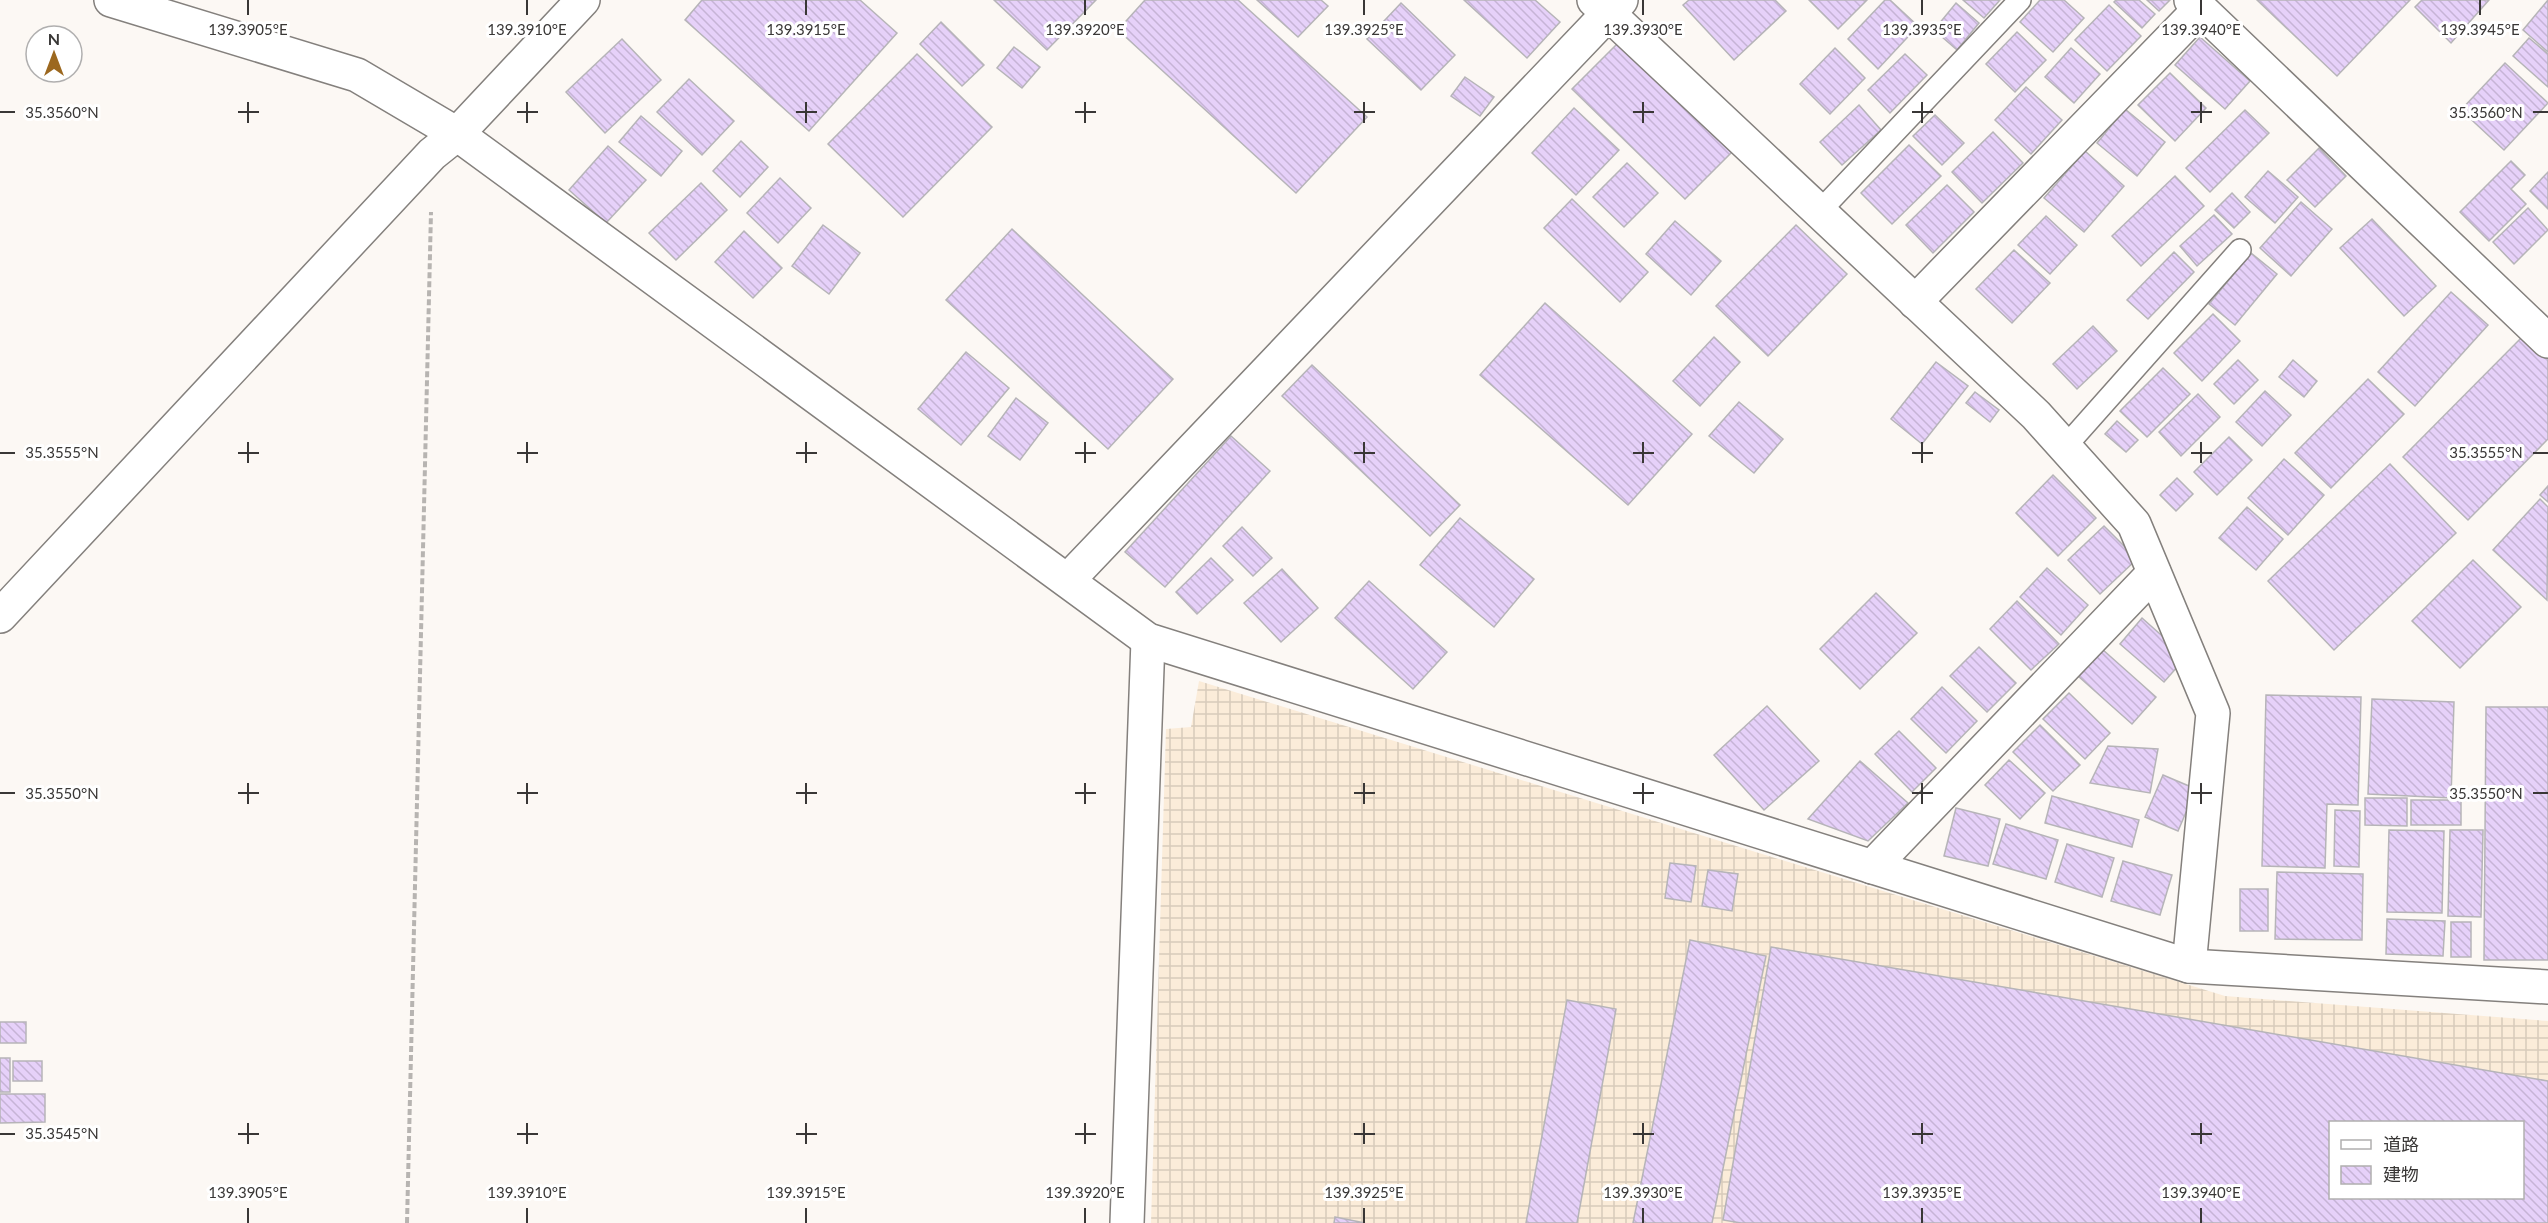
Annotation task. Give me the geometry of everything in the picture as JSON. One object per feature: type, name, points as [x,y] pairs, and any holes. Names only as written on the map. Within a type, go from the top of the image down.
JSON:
[{"type":"street","points":[[111,0],[357,75],[457,134],[1148,640],[2188,966],[2548,987]]},
{"type":"street","points":[[0,616],[432,154],[457,134],[583,0]]},
{"type":"street","points":[[1068,580],[1608,4],[1819,212],[2036,415],[2134,524],[2213,713],[2188,966]]},
{"type":"street","points":[[1915,302],[2196,4],[2548,341]]},
{"type":"street","points":[[1872,867],[2154,573]]},
{"type":"street","points":[[1126,1223],[1148,640]]},
{"type":"lane","points":[[1819,212],[2020,0]]},
{"type":"lane","points":[[2065,447],[2240,250]]},
{"type":"path","points":[[407,1223],[432,154]]},
{"type":"shaded area","points":[[1199,681],[2225,996],[2548,1021],[2548,1223],[1151,1223],[1166,729],[1191,727]]},
{"type":"building","points":[[702,0],[860,0],[897,33],[809,131],[685,20]]},
{"type":"building","points":[[994,0],[1096,0],[1047,50]]},
{"type":"building","points":[[1145,0],[1238,0],[1367,117],[1296,193],[1118,30]]},
{"type":"building","points":[[1257,0],[1321,0],[1328,6],[1298,37]]},
{"type":"building","points":[[1464,0],[1535,0],[1560,22],[1527,58]]},
{"type":"building","points":[[1689,0],[1775,0],[1786,11],[1734,60],[1683,5]]},
{"type":"building","points":[[1809,0],[1867,0],[1838,29]]},
{"type":"building","points":[[1885,0],[1890,0],[1918,26],[1878,69],[1848,39]]},
{"type":"building","points":[[1963,0],[2000,0],[1984,18]]},
{"type":"building","points":[[2040,0],[2064,0],[2084,18],[2053,52],[2020,22]]},
{"type":"building","points":[[2116,0],[2139,0],[2155,14],[2142,28],[2114,2]]},
{"type":"building","points":[[2147,0],[2170,0],[2159,11]]},
{"type":"building","points":[[2257,0],[2410,0],[2337,76]]},
{"type":"building","points":[[2422,0],[2489,0],[2451,43],[2415,7]]},
{"type":"building","points":[[2548,0],[2548,52],[2523,30]]},
{"type":"building","points":[[1401,3],[1455,55],[1421,90],[1367,39]]},
{"type":"building","points":[[1956,3],[1979,23],[1957,50],[1934,30]]},
{"type":"building","points":[[2109,5],[2141,36],[2107,71],[2075,40]]},
{"type":"building","points":[[941,22],[984,65],[962,86],[920,44]]},
{"type":"building","points":[[2017,32],[2046,60],[2015,92],[1986,64]]},
{"type":"building","points":[[2200,37],[2250,81],[2225,109],[2175,65]]},
{"type":"building","points":[[2529,38],[2548,54],[2548,87],[2513,56]]},
{"type":"building","points":[[622,39],[661,80],[605,133],[566,92]]},
{"type":"building","points":[[1622,39],[1735,149],[1685,199],[1572,89]]},
{"type":"building","points":[[1014,47],[1040,67],[1022,88],[997,68]]},
{"type":"building","points":[[1835,48],[1865,78],[1830,114],[1800,84]]},
{"type":"building","points":[[2071,48],[2100,74],[2074,103],[2045,77]]},
{"type":"building","points":[[917,54],[992,127],[903,217],[828,144]]},
{"type":"building","points":[[1905,54],[1927,75],[1890,113],[1868,90]]},
{"type":"building","points":[[2505,63],[2548,103],[2504,150],[2461,110]]},
{"type":"building","points":[[2170,73],[2206,108],[2175,141],[2138,105]]},
{"type":"building","points":[[1465,77],[1494,97],[1480,116],[1451,96]]},
{"type":"building","points":[[689,79],[734,121],[702,155],[657,112]]},
{"type":"building","points":[[2026,87],[2062,120],[2031,154],[1995,120]]},
{"type":"building","points":[[1859,105],[1881,130],[1842,165],[1820,142]]},
{"type":"building","points":[[1574,108],[1619,150],[1576,195],[1532,153]]},
{"type":"building","points":[[2125,109],[2165,142],[2137,176],[2097,143]]},
{"type":"building","points":[[2245,110],[2269,133],[2210,192],[2186,168]]},
{"type":"building","points":[[1935,115],[1964,143],[1942,165],[1913,136]]},
{"type":"building","points":[[641,116],[682,151],[661,176],[619,142]]},
{"type":"building","points":[[1993,132],[2023,163],[1982,203],[1952,172]]},
{"type":"building","points":[[741,141],[768,167],[740,197],[713,171]]},
{"type":"building","points":[[1909,145],[1941,176],[1892,224],[1861,193]]},
{"type":"building","points":[[608,146],[646,180],[606,223],[569,190]]},
{"type":"building","points":[[2319,148],[2346,176],[2315,207],[2287,180]]},
{"type":"building","points":[[2085,151],[2124,186],[2084,232],[2044,198]]},
{"type":"building","points":[[2511,161],[2525,175],[2511,189],[2526,204],[2489,241],[2460,212]]},
{"type":"building","points":[[1627,163],[1658,193],[1624,227],[1593,197]]},
{"type":"building","points":[[2268,171],[2298,197],[2275,223],[2245,197]]},
{"type":"building","points":[[2548,172],[2548,209],[2530,191]]},
{"type":"building","points":[[2175,176],[2204,206],[2141,266],[2112,236]]},
{"type":"building","points":[[780,178],[811,208],[778,243],[747,213]]},
{"type":"building","points":[[701,183],[727,210],[676,260],[649,233]]},
{"type":"building","points":[[1947,185],[1974,212],[1933,253],[1906,225]]},
{"type":"building","points":[[2232,193],[2250,212],[2234,228],[2215,210]]},
{"type":"building","points":[[1572,199],[1648,272],[1620,302],[1544,228]]},
{"type":"building","points":[[2301,202],[2332,229],[2291,276],[2260,248]]},
{"type":"building","points":[[2528,208],[2548,230],[2514,264],[2493,242]]},
{"type":"building","points":[[2214,215],[2232,234],[2197,266],[2180,246]]},
{"type":"building","points":[[2046,216],[2077,245],[2050,274],[2018,245]]},
{"type":"building","points":[[2372,219],[2436,286],[2404,316],[2340,248]]},
{"type":"building","points":[[1675,221],[1721,261],[1691,295],[1646,254]]},
{"type":"building","points":[[823,225],[860,253],[829,294],[792,266]]},
{"type":"building","points":[[1796,225],[1847,274],[1768,356],[1716,306]]},
{"type":"building","points":[[1012,229],[1173,379],[1108,449],[946,300]]},
{"type":"building","points":[[744,231],[782,268],[753,298],[715,262]]},
{"type":"building","points":[[2014,250],[2050,283],[2012,323],[1976,289]]},
{"type":"building","points":[[2174,252],[2194,272],[2148,319],[2127,300]]},
{"type":"building","points":[[2251,253],[2277,274],[2235,325],[2209,304]]},
{"type":"building","points":[[2451,292],[2488,325],[2415,406],[2378,372]]},
{"type":"building","points":[[1545,303],[1692,434],[1628,505],[1480,375]]},
{"type":"building","points":[[2213,314],[2240,341],[2202,381],[2174,353]]},
{"type":"building","points":[[2093,326],[2117,351],[2077,389],[2053,364]]},
{"type":"building","points":[[2525,334],[2548,356],[2548,439],[2468,520],[2403,457]]},
{"type":"building","points":[[1714,337],[1740,362],[1700,406],[1673,381]]},
{"type":"building","points":[[966,352],[1009,388],[961,445],[918,409]]},
{"type":"building","points":[[2238,360],[2258,380],[2234,404],[2214,384]]},
{"type":"building","points":[[2293,360],[2317,381],[2304,397],[2279,377]]},
{"type":"building","points":[[1936,362],[1968,386],[1922,444],[1891,419]]},
{"type":"building","points":[[1312,365],[1460,505],[1430,536],[1282,396]]},
{"type":"building","points":[[2163,368],[2190,394],[2147,437],[2120,411]]},
{"type":"building","points":[[2368,379],[2404,414],[2331,488],[2295,453]]},
{"type":"building","points":[[2265,391],[2291,415],[2262,446],[2236,422]]},
{"type":"building","points":[[1975,392],[1999,410],[1990,422],[1966,403]]},
{"type":"building","points":[[2198,394],[2220,417],[2181,456],[2159,432]]},
{"type":"building","points":[[1016,398],[1048,423],[1020,460],[988,436]]},
{"type":"building","points":[[1739,402],[1783,439],[1754,473],[1709,436]]},
{"type":"building","points":[[2117,421],[2138,440],[2126,452],[2105,434]]},
{"type":"building","points":[[1231,436],[1270,471],[1165,587],[1125,552]]},
{"type":"building","points":[[2229,437],[2252,460],[2217,495],[2194,472]]},
{"type":"building","points":[[2284,459],[2324,495],[2288,535],[2248,498]]},
{"type":"building","points":[[2390,464],[2456,533],[2334,650],[2268,581]]},
{"type":"building","points":[[2053,475],[2096,518],[2058,556],[2016,513]]},
{"type":"building","points":[[2177,478],[2193,494],[2176,511],[2160,495]]},
{"type":"building","points":[[2548,486],[2548,502],[2540,495]]},
{"type":"building","points":[[2540,499],[2548,507],[2547,600],[2493,550]]},
{"type":"building","points":[[2247,507],[2283,539],[2256,570],[2219,538]]},
{"type":"building","points":[[1460,518],[1534,579],[1494,627],[1420,565]]},
{"type":"building","points":[[2104,526],[2137,559],[2100,594],[2068,560]]},
{"type":"building","points":[[1242,527],[1272,558],[1253,576],[1223,546]]},
{"type":"building","points":[[1211,558],[1233,580],[1197,614],[1176,592]]},
{"type":"building","points":[[2473,560],[2521,607],[2460,668],[2412,621]]},
{"type":"building","points":[[2047,568],[2088,605],[2061,635],[2020,597]]},
{"type":"building","points":[[1282,569],[1318,608],[1281,642],[1244,603]]},
{"type":"building","points":[[1369,581],[1447,652],[1413,689],[1335,618]]},
{"type":"building","points":[[1876,593],[1917,633],[1860,689],[1820,649]]},
{"type":"building","points":[[2017,601],[2059,644],[2031,670],[1990,629]]},
{"type":"building","points":[[2142,618],[2186,657],[2164,682],[2120,644]]},
{"type":"building","points":[[1979,647],[2016,683],[1987,712],[1950,676]]},
{"type":"building","points":[[2102,649],[2156,697],[2132,724],[2078,676]]},
{"type":"building","points":[[1942,687],[1977,721],[1946,753],[1911,719]]},
{"type":"building","points":[[2069,693],[2110,733],[2085,759],[2043,719]]},
{"type":"building","points":[[2266,695],[2361,697],[2358,805],[2327,804],[2325,868],[2262,866]]},
{"type":"building","points":[[2372,699],[2454,702],[2451,798],[2368,794]]},
{"type":"building","points":[[1767,706],[1819,761],[1764,810],[1714,755]]},
{"type":"building","points":[[2486,707],[2548,707],[2548,960],[2484,960]]},
{"type":"building","points":[[2040,725],[2080,765],[2053,791],[2013,752]]},
{"type":"building","points":[[1899,731],[1936,768],[1912,792],[1875,754]]},
{"type":"building","points":[[2108,746],[2158,749],[2150,793],[2090,783]]},
{"type":"building","points":[[2009,760],[2045,793],[2020,819],[1985,785]]},
{"type":"building","points":[[1860,761],[1908,803],[1868,841],[1808,819]]},
{"type":"building","points":[[2163,775],[2196,789],[2178,831],[2145,817]]},
{"type":"building","points":[[2052,796],[2139,820],[2132,847],[2045,823]]},
{"type":"building","points":[[2365,798],[2407,798],[2407,826],[2365,825]]},
{"type":"building","points":[[2411,800],[2461,800],[2461,825],[2411,825]]},
{"type":"building","points":[[1956,808],[2000,819],[1988,866],[1944,856]]},
{"type":"building","points":[[2335,810],[2360,811],[2359,867],[2334,866]]},
{"type":"building","points":[[2006,824],[2058,840],[2046,879],[1993,864]]},
{"type":"building","points":[[2389,830],[2444,831],[2442,913],[2387,912]]},
{"type":"building","points":[[2450,830],[2483,830],[2481,917],[2448,916]]},
{"type":"building","points":[[2067,844],[2114,858],[2102,897],[2055,882]]},
{"type":"building","points":[[2123,861],[2172,875],[2160,915],[2111,901]]},
{"type":"building","points":[[1670,863],[1696,866],[1691,902],[1665,898]]},
{"type":"building","points":[[1708,870],[1738,874],[1732,911],[1702,906]]},
{"type":"building","points":[[2277,872],[2363,874],[2362,940],[2275,939]]},
{"type":"building","points":[[2240,889],[2268,889],[2268,931],[2240,931]]},
{"type":"building","points":[[2387,919],[2445,921],[2443,956],[2386,954]]},
{"type":"building","points":[[2451,922],[2471,922],[2471,957],[2451,957]]},
{"type":"building","points":[[1690,940],[1766,956],[1712,1223],[1633,1223]]},
{"type":"building","points":[[1771,947],[2548,1081],[2548,1223],[1741,1223],[1723,1220]]},
{"type":"building","points":[[1567,1000],[1616,1009],[1577,1223],[1526,1223]]},
{"type":"building","points":[[0,1022],[26,1022],[26,1043],[0,1043]]},
{"type":"building","points":[[0,1058],[10,1058],[10,1092],[0,1092]]},
{"type":"building","points":[[13,1061],[42,1061],[42,1081],[13,1081]]},
{"type":"building","points":[[0,1094],[45,1094],[45,1122],[0,1123]]},
{"type":"building","points":[[1335,1217],[1365,1223],[1334,1223]]}]
